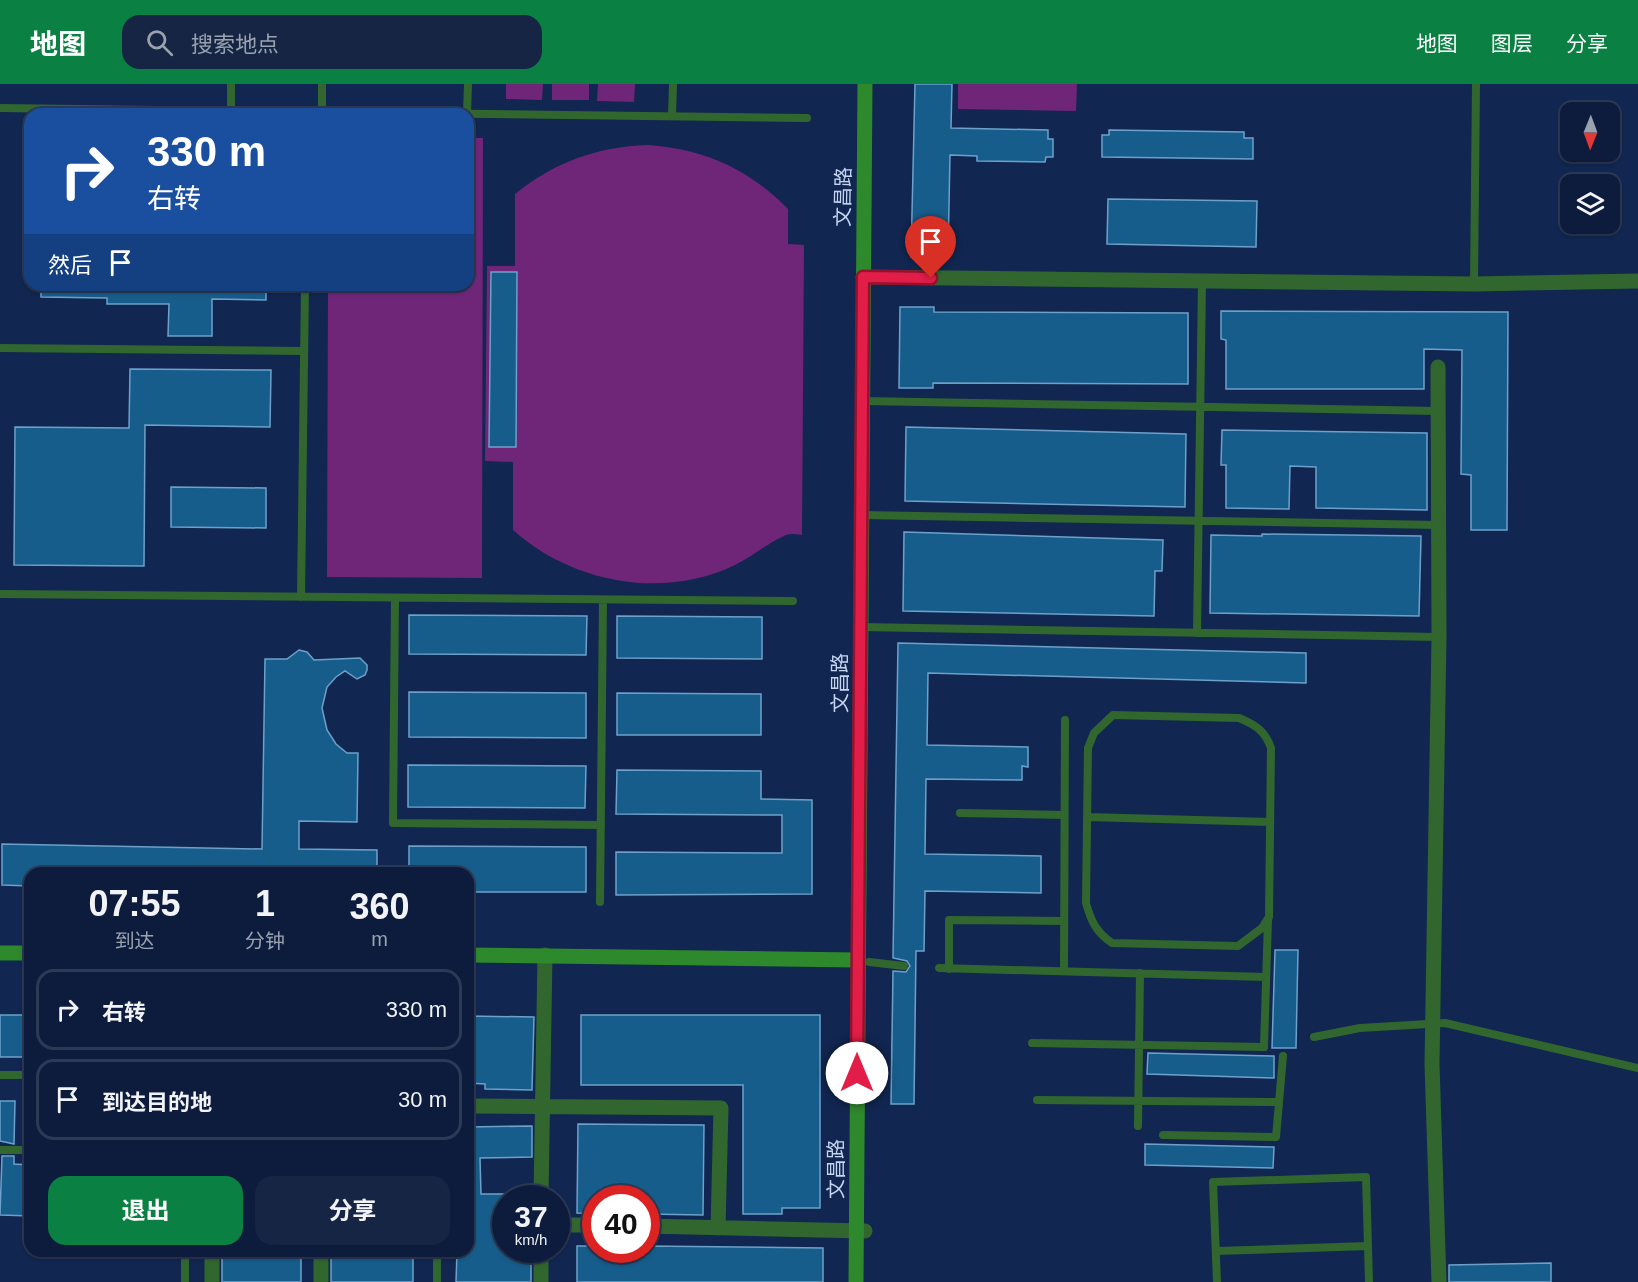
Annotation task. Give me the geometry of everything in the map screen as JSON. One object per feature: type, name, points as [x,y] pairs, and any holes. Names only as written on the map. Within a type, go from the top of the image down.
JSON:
[{"type":"street","name":"文昌路","points":[[856,1282],[861,1231],[864,961],[861,627],[865,84]]},
{"type":"street","points":[[863,277],[1474,284],[1638,281]]},
{"type":"street","points":[[1438,367],[1438,637],[1433,1024],[1439,1282]]},
{"type":"street","points":[[0,953],[24,953]]},
{"type":"street","points":[[474,955],[864,961]]},
{"type":"street","points":[[541,1185],[546,955]]},
{"type":"street","points":[[474,1106],[721,1108],[718,1228]]},
{"type":"street","points":[[660,1226],[861,1231]]},
{"type":"street","points":[[212,1257],[212,1282]]},
{"type":"street","points":[[321,1257],[321,1282]]},
{"type":"street","points":[[541,1263],[541,1282]]},
{"type":"lane","points":[[231,84],[231,108]]},
{"type":"lane","points":[[322,84],[322,108]]},
{"type":"lane","points":[[467,108],[468,84]]},
{"type":"lane","points":[[672,116],[673,84]]},
{"type":"lane","points":[[1474,284],[1476,84]]},
{"type":"lane","points":[[0,108],[24,108]]},
{"type":"lane","points":[[474,114],[807,118]]},
{"type":"lane","points":[[1197,633],[1202,282]]},
{"type":"lane","points":[[301,597],[305,291]]},
{"type":"lane","points":[[0,348],[304,351]]},
{"type":"lane","points":[[863,402],[1438,411]]},
{"type":"lane","points":[[862,515],[1438,525]]},
{"type":"lane","points":[[0,594],[793,601]]},
{"type":"lane","points":[[395,598],[393,824],[601,825]]},
{"type":"lane","points":[[600,902],[603,600]]},
{"type":"lane","points":[[861,627],[1438,637]]},
{"type":"lane","points":[[1032,1043],[1264,1047],[1269,916],[1271,748],[1266,735],[1255,724],[1239,718],[1113,715],[1094,733],[1088,748],[1086,903],[1091,922],[1102,936],[1112,943],[1238,946],[1262,928],[1269,916]]},
{"type":"lane","points":[[1064,971],[1065,720]]},
{"type":"lane","points":[[960,813],[1064,814]]},
{"type":"lane","points":[[1087,817],[1270,822]]},
{"type":"lane","points":[[949,969],[949,920],[1064,921]]},
{"type":"lane","points":[[864,961],[904,966]]},
{"type":"lane","points":[[939,968],[1266,976]]},
{"type":"lane","points":[[1138,1126],[1140,973]]},
{"type":"lane","points":[[1314,1037],[1360,1028],[1444,1023],[1638,1068]]},
{"type":"lane","points":[[1163,1135],[1276,1137],[1283,1056]]},
{"type":"lane","points":[[0,1075],[24,1075]]},
{"type":"lane","points":[[1036,1100],[1279,1102]]},
{"type":"lane","points":[[0,1150],[24,1150]]},
{"type":"lane","points":[[1217,1282],[1213,1182],[1366,1177],[1370,1282]]},
{"type":"lane","points":[[1216,1251],[1368,1246]]},
{"type":"lane","points":[[185,1257],[185,1282]]},
{"type":"lane","points":[[437,1257],[437,1282]]},
{"type":"shaded area","points":[[506,84],[543,84],[542,100],[506,99]]},
{"type":"shaded area","points":[[552,84],[589,84],[589,100],[552,100]]},
{"type":"shaded area","points":[[598,84],[635,84],[634,102],[597,101]]},
{"type":"shaded area","points":[[958,84],[1077,84],[1076,111],[958,109]]},
{"type":"shaded area","points":[[474,138],[483,138],[482,578],[327,577],[328,291],[474,291]]},
{"type":"shaded area","points":[[648,145],[707,156],[741,172],[758,183],[788,209],[788,244],[804,245],[802,535],[786,535],[740,563],[705,576],[676,582],[647,583],[617,580],[589,573],[536,548],[513,530],[513,462],[485,461],[487,266],[515,266],[515,194],[545,173],[577,158],[611,149]]},
{"type":"building","points":[[915,84],[952,84],[951,128],[1048,130],[1048,139],[1053,139],[1053,157],[1046,157],[1045,162],[977,161],[977,156],[950,155],[948,257],[911,257]]},
{"type":"building","points":[[1109,130],[1244,132],[1244,138],[1253,138],[1253,159],[1102,157],[1102,135],[1109,135]]},
{"type":"building","points":[[1108,199],[1257,201],[1256,247],[1107,244]]},
{"type":"building","points":[[491,272],[517,272],[516,447],[489,447]]},
{"type":"building","points":[[41,291],[266,291],[266,300],[212,299],[212,336],[168,336],[169,304],[107,304],[107,298],[41,297]]},
{"type":"building","points":[[900,307],[934,307],[934,312],[1188,313],[1188,384],[933,383],[933,388],[899,388]]},
{"type":"building","points":[[1221,311],[1508,312],[1507,530],[1471,530],[1471,475],[1461,474],[1462,350],[1424,349],[1424,389],[1226,389],[1226,340],[1221,339]]},
{"type":"building","points":[[130,369],[271,370],[270,427],[145,425],[144,566],[14,565],[15,427],[129,428]]},
{"type":"building","points":[[906,427],[1186,434],[1185,507],[905,501]]},
{"type":"building","points":[[1222,430],[1427,433],[1427,510],[1316,508],[1316,467],[1290,466],[1289,509],[1226,508],[1226,465],[1221,465]]},
{"type":"building","points":[[171,487],[266,488],[266,528],[171,527]]},
{"type":"building","points":[[904,532],[1163,540],[1162,571],[1155,571],[1154,616],[903,611]]},
{"type":"building","points":[[1262,534],[1421,536],[1419,616],[1210,613],[1211,535],[1262,536]]},
{"type":"building","points":[[409,615],[587,616],[586,655],[409,654]]},
{"type":"building","points":[[617,616],[762,617],[762,659],[617,658]]},
{"type":"building","points":[[898,643],[1306,653],[1306,683],[928,673],[927,745],[1028,747],[1028,767],[1022,766],[1022,780],[926,779],[925,854],[1041,856],[1041,893],[925,891],[924,951],[916,951],[914,1104],[891,1104],[893,971],[906,972],[910,966],[907,961],[893,958]]},
{"type":"building","points":[[299,650],[307,652],[314,660],[360,658],[367,665],[365,675],[357,679],[345,671],[336,677],[327,687],[322,708],[327,730],[336,744],[347,753],[358,753],[357,822],[299,821],[299,849],[377,850],[377,867],[24,867],[24,886],[2,885],[2,844],[262,849],[265,659],[287,659]]},
{"type":"building","points":[[409,692],[586,693],[586,738],[409,737]]},
{"type":"building","points":[[617,693],[761,694],[761,735],[617,735]]},
{"type":"building","points":[[408,765],[586,766],[585,808],[408,807]]},
{"type":"building","points":[[617,770],[761,771],[761,799],[812,800],[812,894],[616,895],[616,852],[782,853],[782,815],[616,814]]},
{"type":"building","points":[[409,846],[586,847],[586,892],[474,892],[474,867],[409,867]]},
{"type":"building","points":[[1275,950],[1298,950],[1296,1048],[1272,1048]]},
{"type":"building","points":[[0,1015],[24,1015],[24,1057],[0,1057]]},
{"type":"building","points":[[581,1015],[820,1015],[820,1208],[782,1208],[782,1214],[743,1214],[743,1085],[581,1085]]},
{"type":"building","points":[[474,1016],[534,1017],[532,1090],[485,1089],[485,1084],[474,1083]]},
{"type":"building","points":[[1148,1053],[1274,1056],[1274,1078],[1147,1074]]},
{"type":"building","points":[[0,1101],[15,1101],[14,1144],[0,1141]]},
{"type":"building","points":[[578,1124],[704,1125],[703,1215],[660,1214],[660,1185],[582,1185],[582,1213],[577,1213]]},
{"type":"building","points":[[532,1126],[532,1157],[480,1158],[481,1194],[492,1194],[492,1263],[531,1263],[531,1282],[456,1282],[457,1257],[474,1257],[474,1127]]},
{"type":"building","points":[[1145,1144],[1274,1147],[1273,1168],[1145,1165]]},
{"type":"building","points":[[2,1156],[14,1156],[14,1164],[24,1165],[24,1216],[0,1215]]},
{"type":"building","points":[[577,1246],[582,1246],[582,1263],[660,1263],[660,1246],[823,1248],[823,1282],[577,1282]]},
{"type":"building","points":[[222,1257],[301,1257],[301,1282],[222,1282]]},
{"type":"building","points":[[331,1257],[413,1257],[413,1282],[331,1282]]},
{"type":"building","points":[[1551,1263],[1551,1282],[1449,1282],[1449,1265]]},
{"type":"route","points":[[857,1073],[863,277],[931,278]]}]
